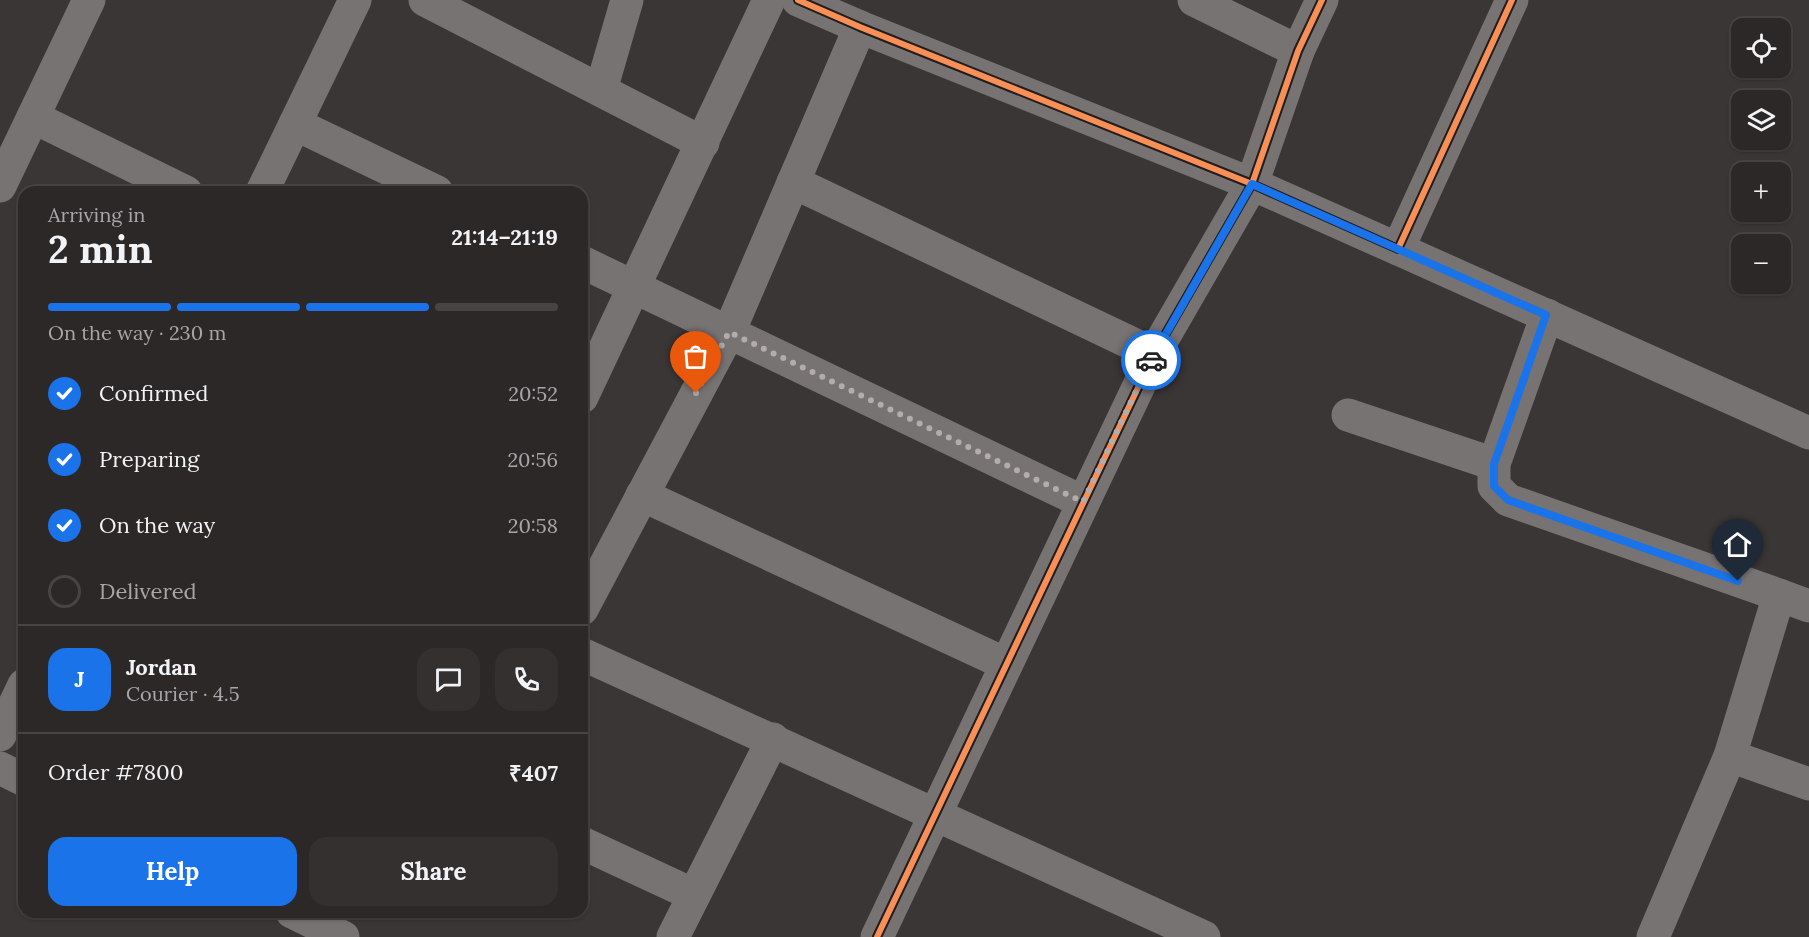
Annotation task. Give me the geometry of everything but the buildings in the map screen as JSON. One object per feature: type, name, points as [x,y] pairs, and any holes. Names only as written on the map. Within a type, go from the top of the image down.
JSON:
[{"type":"street","points":[[0,186],[89,0]]},
{"type":"street","points":[[265,186],[355,0]]},
{"type":"street","points":[[425,0],[703,143]]},
{"type":"street","points":[[601,90],[627,0]]},
{"type":"street","points":[[588,382],[769,0]]},
{"type":"street","points":[[798,0],[1252,184],[1809,433]]},
{"type":"street","points":[[1194,0],[1298,51]]},
{"type":"street","points":[[877,937],[1154,354],[1252,184],[1298,51],[1322,0]]},
{"type":"street","points":[[1398,249],[1512,0]]},
{"type":"street","points":[[588,598],[729,332],[860,27]]},
{"type":"street","points":[[33,117],[174,186]]},
{"type":"street","points":[[295,124],[424,186]]},
{"type":"street","points":[[793,182],[1154,354]]},
{"type":"street","points":[[588,265],[1083,502]]},
{"type":"street","points":[[1546,315],[1494,464],[1494,486],[1508,500],[1794,601],[1653,937]]},
{"type":"street","points":[[1348,415],[1494,464]]},
{"type":"street","points":[[642,495],[1006,664]]},
{"type":"street","points":[[588,657],[1204,937]]},
{"type":"street","points":[[0,735],[18,698]]},
{"type":"street","points":[[673,937],[773,739]]},
{"type":"street","points":[[1730,756],[1809,784]]},
{"type":"street","points":[[0,768],[18,777]]},
{"type":"street","points":[[588,846],[694,895]]},
{"type":"street","points":[[304,918],[343,937]]},
{"type":"cycle path","points":[[798,0],[1252,184],[1398,249],[1512,0]]},
{"type":"cycle path","points":[[877,937],[1154,354],[1252,184],[1298,51],[1322,0]]},
{"type":"way so far","points":[[696,393],[729,332],[1083,502],[1151,360]]},
{"type":"route","points":[[1151,360],[1252,184],[1546,315],[1494,464],[1494,486],[1508,500],[1738,581]]}]
